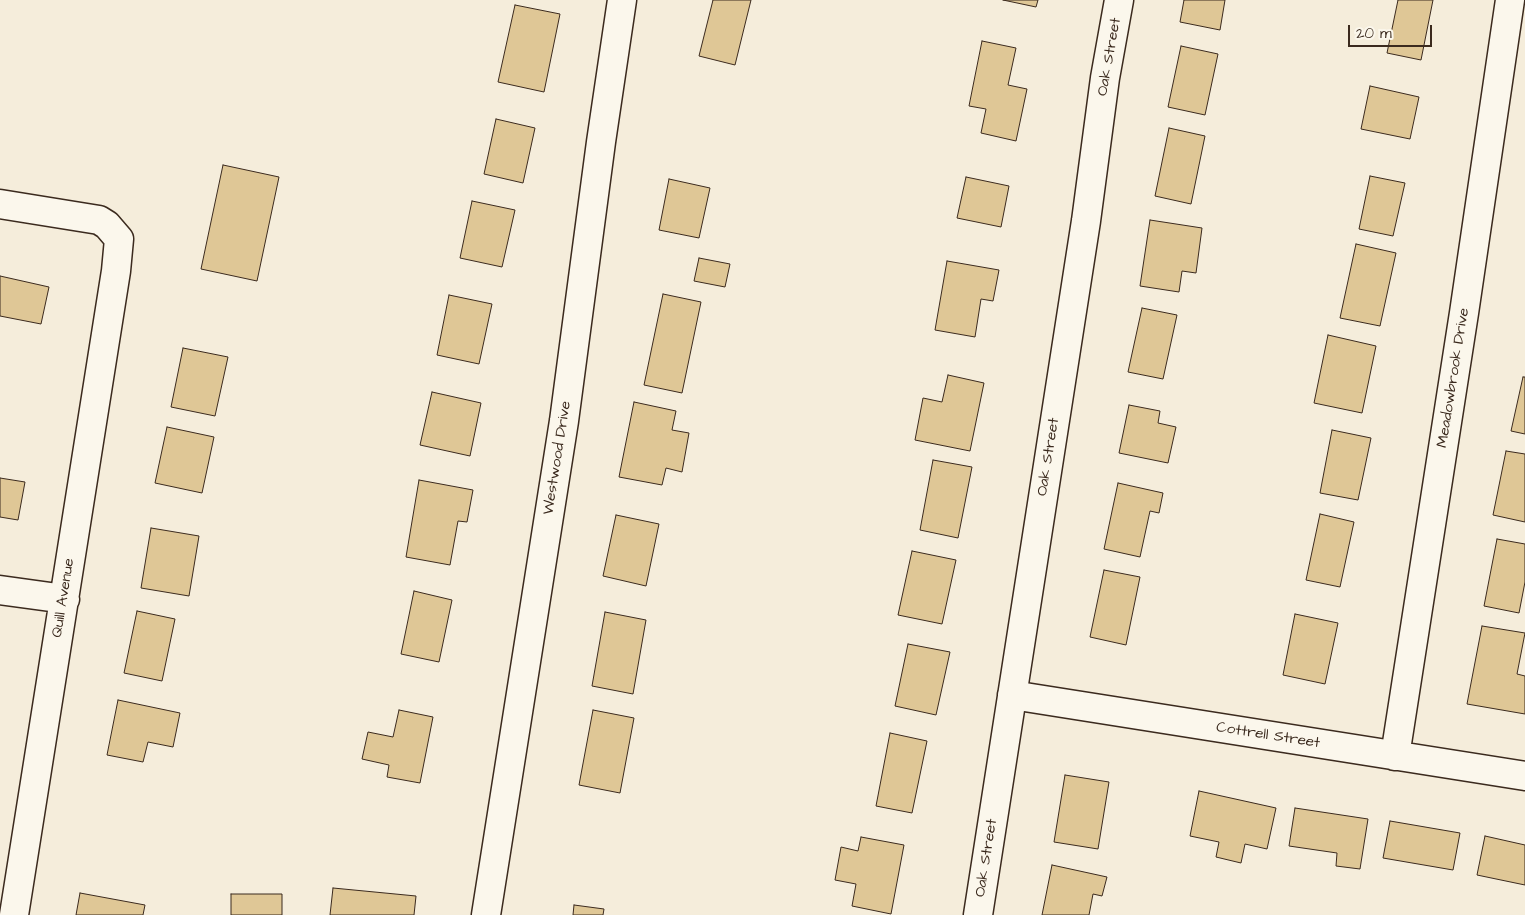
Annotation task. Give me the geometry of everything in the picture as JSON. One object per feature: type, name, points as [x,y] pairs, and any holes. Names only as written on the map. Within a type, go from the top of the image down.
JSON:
[{"type":"street","name":"Westwood Drive","points":[[486,915],[564,421],[622,0]]},
{"type":"street","name":"Oak Street","points":[[978,915],[1086,222],[1105,78],[1119,0]]},
{"type":"street","name":"Meadowbrook Drive","points":[[1395,756],[1510,0]]},
{"type":"street","name":"Quill Avenue","points":[[0,204],[98,220],[107,225],[119,239],[65,599],[14,915]]},
{"type":"street","points":[[0,590],[65,599]]},
{"type":"street","name":"Cottrell Street","points":[[1012,695],[1525,776]]},
{"type":"building","points":[[713,0],[751,0],[735,65],[699,56]]},
{"type":"building","points":[[1003,0],[1038,0],[1036,7]]},
{"type":"building","points":[[1184,0],[1225,0],[1220,30],[1180,22]]},
{"type":"building","points":[[1398,0],[1433,0],[1421,60],[1387,53]]},
{"type":"building","points":[[515,5],[560,14],[544,92],[498,82]]},
{"type":"building","points":[[982,41],[1016,48],[1008,85],[1027,89],[1016,141],[981,133],[986,109],[969,106]]},
{"type":"building","points":[[1181,46],[1218,54],[1205,115],[1168,107]]},
{"type":"building","points":[[1370,86],[1419,97],[1410,139],[1361,129]]},
{"type":"building","points":[[496,119],[535,128],[523,183],[484,174]]},
{"type":"building","points":[[1169,128],[1205,136],[1191,204],[1155,196]]},
{"type":"building","points":[[223,165],[279,177],[257,281],[201,269]]},
{"type":"building","points":[[1370,176],[1405,183],[1393,236],[1359,229]]},
{"type":"building","points":[[966,177],[1009,186],[1001,227],[957,218]]},
{"type":"building","points":[[669,179],[710,188],[699,238],[659,230]]},
{"type":"building","points":[[472,201],[515,210],[502,267],[460,258]]},
{"type":"building","points":[[1150,220],[1202,228],[1196,273],[1182,271],[1179,292],[1140,286]]},
{"type":"building","points":[[1356,244],[1396,253],[1380,326],[1340,318]]},
{"type":"building","points":[[699,258],[730,264],[725,287],[694,281]]},
{"type":"building","points":[[947,261],[999,270],[993,301],[981,299],[975,337],[935,330]]},
{"type":"building","points":[[0,276],[49,287],[41,324],[0,316]]},
{"type":"building","points":[[663,294],[701,302],[682,393],[644,385]]},
{"type":"building","points":[[449,295],[492,304],[479,364],[437,355]]},
{"type":"building","points":[[1142,308],[1177,315],[1163,379],[1128,372]]},
{"type":"building","points":[[1328,335],[1376,346],[1362,413],[1314,403]]},
{"type":"building","points":[[183,348],[228,357],[215,416],[171,407]]},
{"type":"building","points":[[948,375],[984,383],[970,451],[915,440],[923,398],[942,402]]},
{"type":"building","points":[[1523,377],[1525,377],[1525,434],[1511,431]]},
{"type":"building","points":[[432,392],[481,403],[470,456],[420,445]]},
{"type":"building","points":[[634,402],[676,411],[672,430],[689,433],[682,472],[666,468],[662,485],[619,477]]},
{"type":"building","points":[[1129,405],[1160,411],[1158,423],[1176,427],[1168,463],[1119,453]]},
{"type":"building","points":[[167,427],[214,437],[202,493],[155,483]]},
{"type":"building","points":[[1332,430],[1371,438],[1358,500],[1320,493]]},
{"type":"building","points":[[1506,451],[1525,454],[1525,522],[1493,515]]},
{"type":"building","points":[[933,460],[972,467],[958,538],[920,530]]},
{"type":"building","points":[[0,478],[25,482],[18,520],[0,517]]},
{"type":"building","points":[[419,480],[473,490],[467,522],[458,521],[450,565],[406,557]]},
{"type":"building","points":[[1118,483],[1163,493],[1159,513],[1150,511],[1140,557],[1104,549]]},
{"type":"building","points":[[1320,514],[1354,522],[1340,587],[1306,580]]},
{"type":"building","points":[[616,515],[659,524],[646,586],[603,576]]},
{"type":"building","points":[[151,528],[199,536],[189,596],[141,588]]},
{"type":"building","points":[[1497,539],[1525,544],[1525,582],[1519,613],[1484,606]]},
{"type":"building","points":[[912,551],[956,560],[942,624],[898,615]]},
{"type":"building","points":[[1104,570],[1140,577],[1126,645],[1090,637]]},
{"type":"building","points":[[414,591],[452,600],[439,662],[401,654]]},
{"type":"building","points":[[137,611],[175,619],[162,681],[124,673]]},
{"type":"building","points":[[605,612],[646,620],[633,694],[592,686]]},
{"type":"building","points":[[1295,614],[1338,623],[1325,684],[1283,675]]},
{"type":"building","points":[[1482,626],[1525,633],[1517,674],[1525,676],[1525,714],[1467,704]]},
{"type":"building","points":[[908,644],[950,652],[936,715],[895,706]]},
{"type":"building","points":[[118,700],[180,713],[173,747],[148,742],[143,762],[107,755]]},
{"type":"building","points":[[399,710],[433,717],[420,783],[387,777],[389,765],[362,759],[368,732],[393,737]]},
{"type":"building","points":[[593,710],[634,718],[620,793],[579,785]]},
{"type":"building","points":[[890,733],[927,741],[912,813],[876,806]]},
{"type":"building","points":[[1065,775],[1109,782],[1098,849],[1054,842]]},
{"type":"building","points":[[1199,791],[1276,808],[1267,849],[1245,844],[1241,863],[1216,857],[1219,842],[1190,836]]},
{"type":"building","points":[[1295,808],[1368,819],[1360,869],[1336,866],[1337,853],[1289,846]]},
{"type":"building","points":[[1390,821],[1460,833],[1453,870],[1383,858]]},
{"type":"building","points":[[1485,836],[1525,845],[1525,885],[1477,875]]},
{"type":"building","points":[[861,837],[904,845],[891,914],[852,906],[856,884],[835,880],[841,847],[858,851]]},
{"type":"building","points":[[1052,865],[1107,877],[1102,896],[1093,894],[1089,915],[1042,915]]},
{"type":"building","points":[[333,888],[416,896],[414,915],[330,915]]},
{"type":"building","points":[[80,893],[145,905],[143,915],[76,915]]},
{"type":"building","points":[[231,894],[282,894],[282,915],[231,915]]},
{"type":"building","points":[[574,905],[604,909],[603,915],[573,915]]}]
